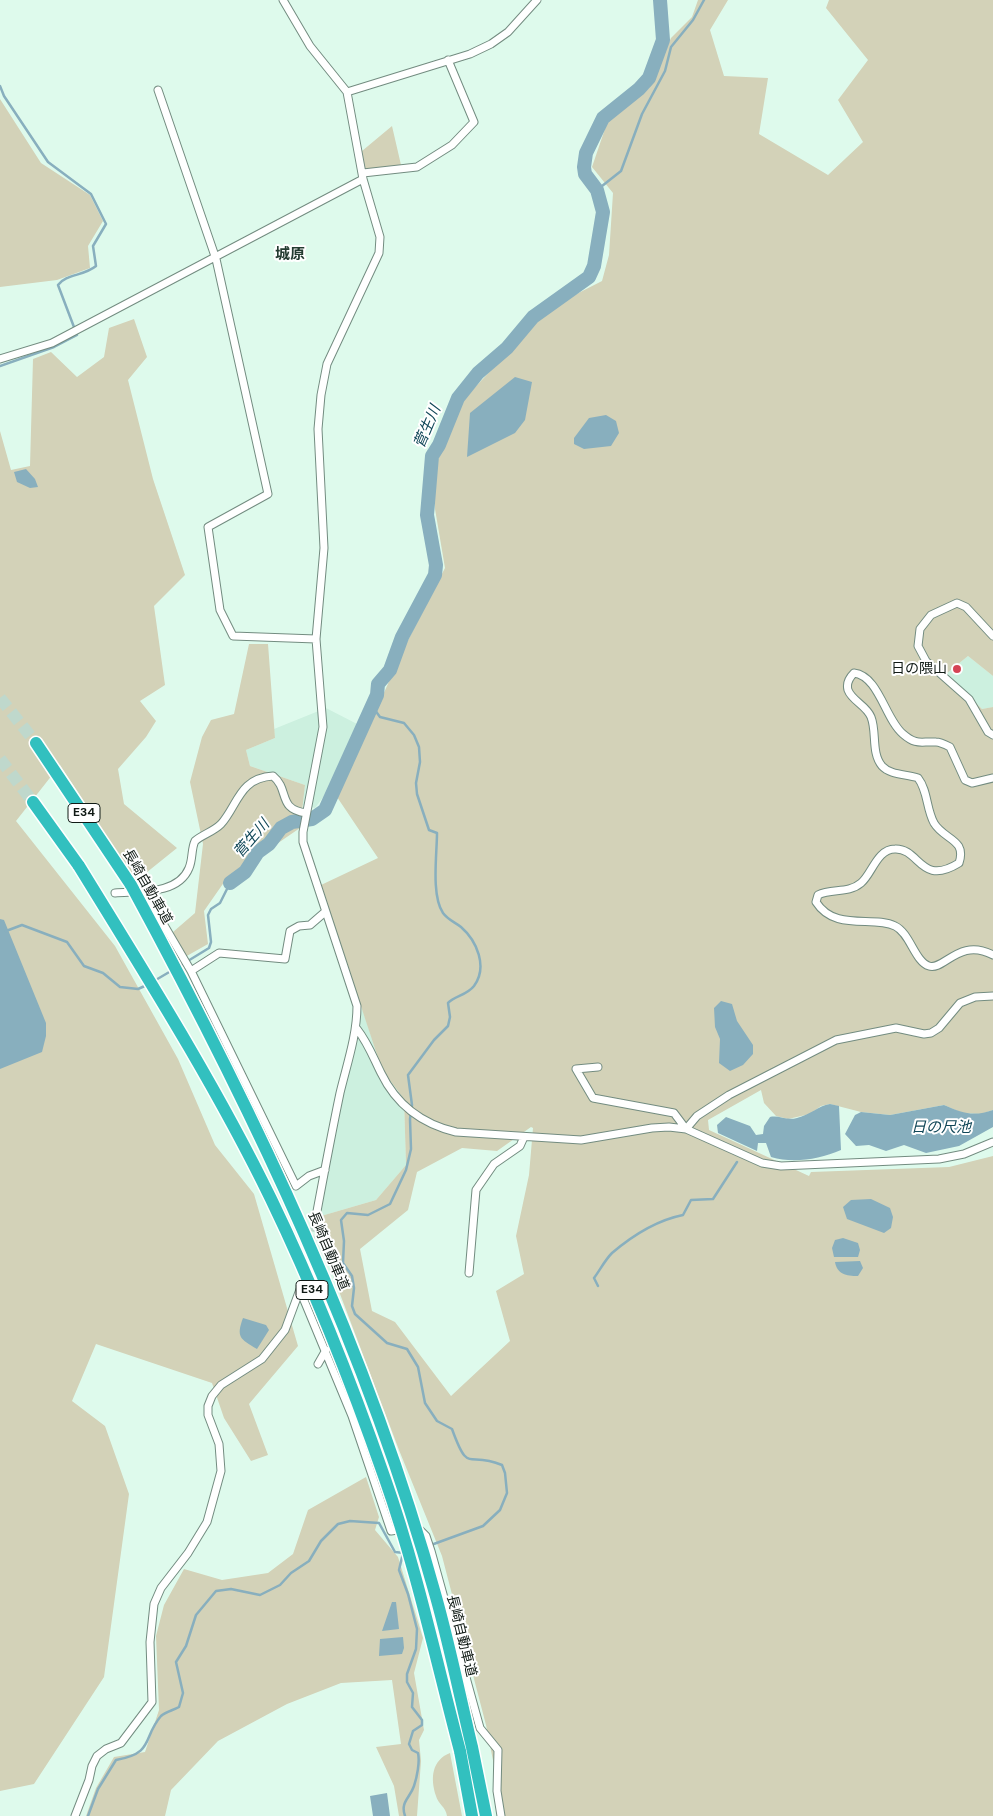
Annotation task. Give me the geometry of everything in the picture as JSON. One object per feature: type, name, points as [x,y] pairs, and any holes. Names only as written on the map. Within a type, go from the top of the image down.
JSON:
[{"type":"highway","name":"長崎自動車道","points":[[36,743],[130,885],[196,1006],[283,1184],[357,1362],[398,1475],[436,1597],[466,1749],[472,1816]]},
{"type":"highway","name":"長崎自動車道","points":[[33,802],[78,866],[162,1001],[227,1112],[271,1199],[310,1285],[348,1376],[386,1480],[486,1816]]},
{"type":"street","points":[[282,0],[310,46],[347,92],[363,176],[380,237],[379,253],[326,364],[318,429],[324,548],[316,639],[323,727],[303,832],[305,852],[357,1006],[357,1029],[351,1043],[315,1222]]},
{"type":"street","points":[[347,92],[448,60],[491,44],[508,32],[537,0]]},
{"type":"street","points":[[0,359],[52,343],[216,259],[363,176],[417,166],[452,146],[474,122],[448,60]]},
{"type":"street","points":[[158,90],[216,259],[268,494],[208,527],[220,610],[233,636],[316,639]]},
{"type":"street","points":[[993,636],[966,607],[957,603],[931,615],[920,629],[918,646],[926,661],[948,683],[969,699],[988,732],[993,735]]},
{"type":"street","points":[[993,778],[972,783],[965,780],[950,746],[936,742],[920,744],[904,735],[896,726],[870,680],[863,674],[854,673],[849,679],[847,687],[851,696],[865,707],[871,717],[877,759],[883,767],[891,772],[918,778],[925,787],[926,801],[934,824],[959,845],[962,854],[959,863],[949,869],[934,871],[926,869],[904,850],[894,849],[886,851],[863,881],[854,888],[824,892],[818,895],[816,902],[820,909],[844,920],[894,925],[902,931],[924,963],[930,967],[936,966],[954,954],[966,950],[977,949],[993,955]]},
{"type":"street","points":[[115,893],[163,889],[176,884],[190,868],[195,841],[203,834],[213,832],[220,825],[242,790],[266,776],[273,776],[277,779],[288,806],[295,812],[306,813]]},
{"type":"street","points":[[144,891],[191,971],[296,1186],[309,1176],[325,1170]]},
{"type":"street","points":[[191,971],[219,953],[285,959],[290,931],[299,926],[310,925],[325,912]]},
{"type":"street","points":[[686,1129],[697,1116],[729,1095],[836,1040],[896,1028],[924,1034],[931,1033],[939,1028],[960,1003],[976,997],[993,996]]},
{"type":"street","points":[[357,1029],[369,1044],[381,1074],[393,1094],[406,1108],[436,1128],[456,1132],[581,1140],[652,1128],[686,1129],[762,1163],[781,1166],[939,1159],[964,1154],[993,1142]]},
{"type":"street","points":[[598,1067],[576,1069],[593,1098],[674,1113],[686,1129]]},
{"type":"street","points":[[469,1273],[476,1190],[494,1164],[520,1146],[524,1137]]},
{"type":"street","points":[[75,1816],[97,1756],[106,1749],[121,1743],[152,1702],[150,1642],[154,1604],[161,1588],[188,1554],[207,1522],[221,1471],[218,1444],[208,1415],[212,1396],[221,1385],[262,1359],[285,1330],[301,1293],[302,1284]]},
{"type":"street","points":[[301,1293],[352,1416],[391,1531],[420,1528],[426,1536],[480,1728],[498,1750],[497,1791],[501,1816]]},
{"type":"street","points":[[318,1364],[326,1350]]},
{"type":"shaded area","points":[[698,0],[728,0],[710,30],[724,76],[768,78],[759,134],[828,175],[863,142],[838,100],[868,60],[826,8],[829,0],[993,0],[993,676],[968,656],[946,674],[982,709],[993,707],[993,1110],[981,1114],[962,1113],[944,1105],[890,1115],[861,1112],[830,1104],[821,1106],[810,1114],[788,1119],[776,1116],[764,1103],[761,1090],[708,1120],[709,1130],[809,1176],[811,1172],[949,1167],[993,1156],[993,1816],[504,1816],[486,1725],[442,1556],[399,1450],[320,1241],[321,1216],[376,1200],[406,1165],[404,1099],[382,1070],[321,885],[378,858],[337,797],[405,646],[445,568],[435,509],[435,467],[461,402],[551,307],[602,281],[609,255],[613,193],[592,167],[608,120],[649,88],[671,38],[692,17]],"holes":[[[531,1127],[533,1128],[529,1175],[516,1236],[524,1274],[496,1291],[510,1341],[451,1396],[395,1322],[372,1311],[360,1249],[408,1210],[417,1172],[462,1148],[497,1151]]]},
{"type":"shaded area","points":[[0,99],[41,163],[90,195],[103,221],[88,246],[90,268],[57,280],[0,287]]},
{"type":"shaded area","points":[[392,126],[401,165],[365,169],[362,151]]},
{"type":"shaded area","points":[[134,319],[147,357],[128,380],[153,479],[185,575],[154,606],[165,685],[140,701],[156,721],[146,737],[118,769],[124,804],[177,848],[136,881],[60,765],[16,821],[115,946],[178,1059],[215,1145],[254,1194],[298,1346],[249,1404],[268,1455],[251,1461],[224,1418],[212,1383],[96,1344],[72,1401],[105,1426],[129,1494],[104,1677],[34,1784],[0,1791],[0,431],[11,470],[30,466],[33,359],[51,352],[77,377],[104,357],[109,328]]},
{"type":"shaded area","points":[[249,644],[268,644],[275,738],[246,750],[250,766],[305,785],[300,828],[227,878],[204,911],[208,944],[185,957],[173,932],[195,913],[203,844],[190,782],[202,737],[211,720],[234,714]]},
{"type":"shaded area","points":[[968,656],[993,676],[993,707],[982,709],[946,674]]},
{"type":"shaded area","points":[[326,708],[359,725],[330,788],[315,808],[302,805],[305,785],[250,766],[246,750],[275,738],[274,729]]},
{"type":"shaded area","points":[[362,1008],[382,1070],[404,1099],[406,1165],[376,1200],[321,1216],[327,1170]]},
{"type":"shaded area","points":[[366,1477],[379,1517],[375,1530],[398,1557],[423,1638],[414,1673],[424,1730],[419,1740],[421,1761],[417,1816],[399,1816],[394,1786],[376,1747],[401,1744],[392,1680],[341,1683],[287,1704],[218,1741],[171,1790],[165,1816],[86,1816],[96,1788],[114,1757],[145,1752],[159,1710],[156,1636],[164,1605],[184,1569],[222,1580],[268,1573],[293,1554],[308,1510]]},
{"type":"shaded area","points":[[450,1753],[462,1816],[447,1816],[437,1799],[434,1789],[433,1776],[436,1765],[439,1760]]},
{"type":"water","points":[[515,377],[532,382],[525,420],[515,433],[467,457],[470,413]]},
{"type":"water","points":[[606,415],[616,421],[619,433],[611,446],[584,449],[574,444],[574,438],[589,418]]},
{"type":"water","points":[[26,469],[35,479],[38,487],[30,488],[17,482],[14,472]]},
{"type":"water","points":[[0,919],[4,920],[46,1023],[46,1036],[42,1052],[0,1069]]},
{"type":"water","points":[[721,1001],[732,1004],[737,1021],[753,1045],[753,1054],[743,1065],[730,1071],[719,1063],[720,1039],[715,1027],[714,1008]]},
{"type":"water","points":[[830,1104],[839,1106],[841,1150],[824,1156],[806,1160],[780,1159],[771,1157],[766,1143],[758,1143],[757,1151],[718,1133],[717,1125],[726,1117],[750,1126],[756,1135],[763,1134],[764,1126],[770,1117],[797,1118]]},
{"type":"water","name":"日の尺池","points":[[944,1105],[974,1114],[993,1110],[993,1127],[959,1146],[926,1153],[904,1145],[886,1151],[869,1145],[856,1146],[845,1134],[855,1115],[861,1112],[890,1115]]},
{"type":"water","points":[[871,1199],[890,1208],[893,1217],[891,1228],[884,1233],[847,1219],[843,1207],[851,1200]]},
{"type":"water","points":[[843,1238],[858,1243],[860,1250],[858,1257],[834,1257],[832,1248],[835,1240]]},
{"type":"water","points":[[860,1261],[863,1268],[858,1276],[843,1274],[835,1262]]},
{"type":"water","points":[[243,1318],[266,1325],[269,1330],[257,1349],[241,1337],[240,1329]]},
{"type":"water","points":[[392,1602],[396,1602],[399,1629],[382,1631]]},
{"type":"water","points":[[403,1637],[404,1648],[402,1654],[379,1656],[380,1639]]},
{"type":"water","points":[[387,1793],[390,1816],[373,1816],[370,1796]]},
{"type":"waterway","name":"菅生川","points":[[230,883],[245,872],[258,852],[269,844],[281,828],[292,822],[312,819],[325,810],[377,695],[378,684],[390,670],[402,637],[435,575],[436,565],[427,515],[432,456],[439,445],[458,398],[478,373],[507,348],[533,317],[589,277],[594,266],[603,212],[597,190],[585,174],[586,153],[603,118],[639,89],[649,78],[663,40],[660,0]]},
{"type":"waterway","points":[[597,190],[621,171],[642,114],[665,71],[671,47],[693,20],[704,0]]},
{"type":"waterway","points":[[0,86],[4,96],[48,162],[91,194],[106,224],[93,246],[96,266],[86,272],[61,281],[58,285],[77,335],[54,347],[0,366]]},
{"type":"waterway","points":[[372,706],[380,717],[404,723],[414,735],[419,747],[420,762],[416,783],[417,794],[429,830],[437,833],[436,885],[439,905],[443,913],[461,927],[472,939],[479,955],[480,963],[478,979],[474,986],[448,1003],[450,1017],[448,1026],[434,1040],[408,1075],[412,1105],[410,1119],[411,1149],[406,1170],[390,1204],[368,1215],[347,1213],[341,1220],[344,1241],[343,1263],[352,1276],[354,1288],[352,1306],[355,1314],[387,1343],[407,1349],[418,1367],[425,1403],[437,1421],[452,1429],[466,1457],[491,1461],[502,1465],[505,1473],[507,1493],[500,1510],[483,1526],[431,1545]]},
{"type":"waterway","points":[[178,967],[209,948],[211,942],[208,915],[211,909],[220,903],[230,883]]},
{"type":"waterway","points":[[6,931],[22,925],[67,942],[84,966],[103,973],[120,987],[138,989],[147,985]]},
{"type":"waterway","points":[[154,981],[171,971]]},
{"type":"waterway","points":[[598,1286],[594,1278],[612,1253],[646,1230],[664,1221],[683,1215],[691,1200],[713,1199],[737,1162]]},
{"type":"waterway","points":[[88,1816],[98,1789],[116,1760],[128,1757],[142,1749],[161,1716],[179,1707],[183,1693],[176,1662],[186,1646],[196,1615],[216,1591],[231,1589],[260,1595],[280,1585],[291,1573],[309,1561],[321,1541],[338,1524],[350,1521],[379,1523],[395,1552],[404,1553]]},
{"type":"waterway","points":[[403,1553],[399,1570],[408,1594],[417,1629],[416,1649],[407,1674],[407,1682],[413,1693],[412,1707],[422,1720],[422,1725],[413,1731],[409,1744],[412,1750],[418,1753],[419,1757],[414,1786],[404,1807],[405,1816]]},
{"type":"tunnel","points":[[0,698],[36,743]]},
{"type":"tunnel","points":[[0,759],[33,802]]},
{"type":"tunnel","points":[[305,1273],[315,1222]]},
{"type":"place","name":"日の隈山","points":[[957,669]]},
{"type":"district","name":"城原","points":[[290,255]]}]
